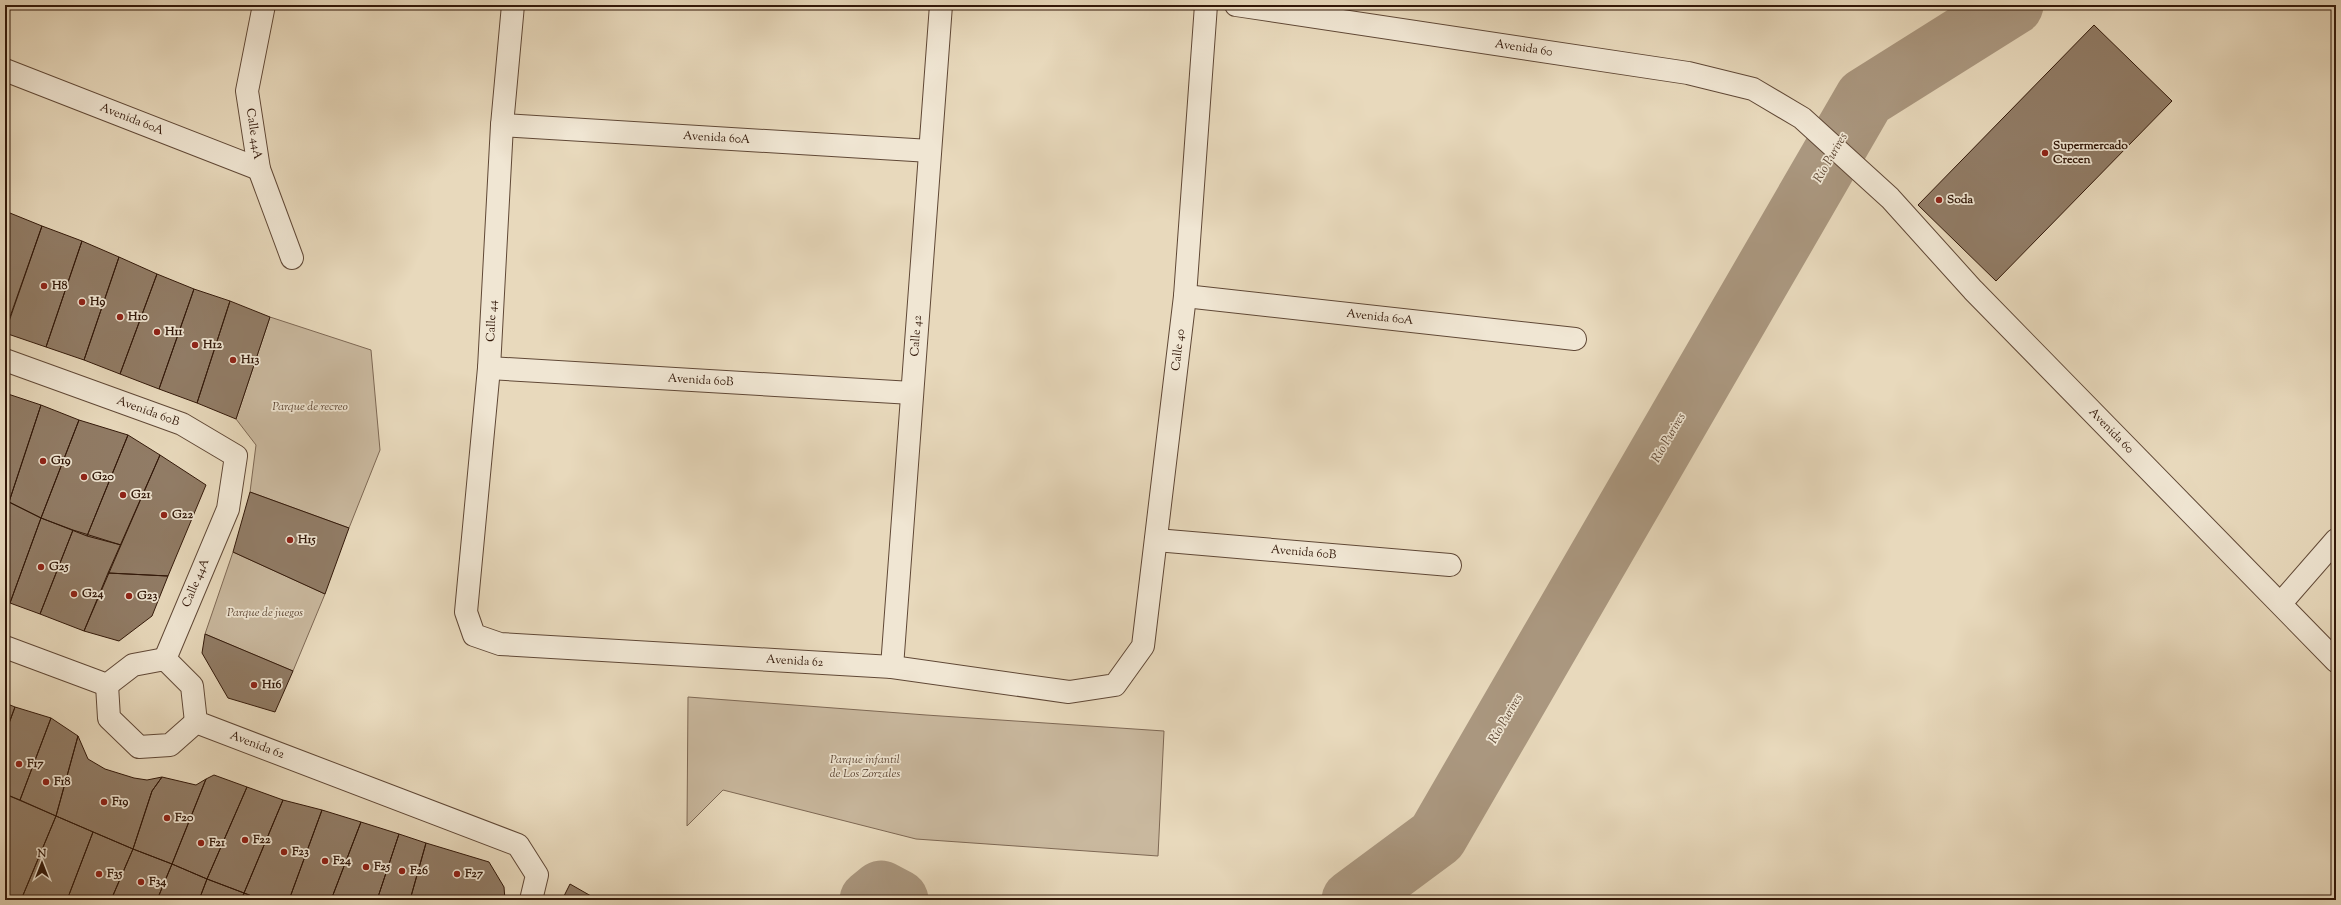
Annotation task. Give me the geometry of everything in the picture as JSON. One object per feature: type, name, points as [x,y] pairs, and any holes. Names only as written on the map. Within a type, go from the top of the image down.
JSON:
[{"type":"street","name":"Calle 44A","points":[[264,5],[247,91],[259,169],[292,258]]},
{"type":"street","name":"Calle 44","points":[[474,635],[466,612],[489,368],[502,125],[513,5]]},
{"type":"street","name":"Calle 42","points":[[892,667],[941,5]]},
{"type":"street","name":"Calle 40","points":[[1115,685],[1143,646],[1185,296],[1206,5]]},
{"type":"street","name":"Avenida 60","points":[[1236,5],[1688,73],[1753,89],[1802,118],[1890,198],[1973,290],[2281,603],[2336,661]]},
{"type":"street","name":"Avenida 60A","points":[[5,70],[259,169]]},
{"type":"street","name":"Avenida 60A","points":[[502,125],[930,151]]},
{"type":"street","name":"Avenida 60A","points":[[1185,296],[1575,339]]},
{"type":"street","name":"Avenida 60B","points":[[5,360],[182,424],[236,456],[228,509]]},
{"type":"street","name":"Avenida 60B","points":[[489,368],[912,393]]},
{"type":"street","name":"Calle 44A","points":[[165,659],[228,509]]},
{"type":"street","name":"Avenida 60B","points":[[1156,540],[1450,565]]},
{"type":"street","points":[[2281,603],[2336,540]]},
{"type":"street","name":"Avenida 62","points":[[474,635],[500,644],[892,667],[1069,692],[1115,685]]},
{"type":"street","points":[[5,646],[107,685]]},
{"type":"street","points":[[165,659],[192,686],[196,722],[170,746],[139,747],[109,718],[107,685],[133,665],[165,659]]},
{"type":"street","name":"Avenida 62","points":[[196,722],[518,845],[537,875],[531,900]]},
{"type":"green space","name":"Parque de recreo","points":[[270,317],[371,350],[380,450],[349,528],[250,492],[256,445],[236,419]]},
{"type":"green space","name":"Parque de juegos","points":[[233,552],[325,594],[293,671],[205,634]]},
{"type":"green space","name":"Parque infantil de Los Zorzales","points":[[688,697],[1164,731],[1158,856],[916,839],[723,790],[687,826]]},
{"type":"building","name":"Supermercado Crecen","points":[[2094,25],[2172,101],[1996,281],[1918,205]]},
{"type":"building","points":[[5,211],[42,226],[5,331]]},
{"type":"building","name":"H8","points":[[42,226],[82,241],[46,347],[5,333]]},
{"type":"building","name":"H9","points":[[82,241],[119,257],[84,360],[46,347]]},
{"type":"building","name":"H10","points":[[119,257],[157,274],[120,374],[84,360]]},
{"type":"building","name":"H11","points":[[157,274],[194,289],[159,389],[120,374]]},
{"type":"building","name":"H12","points":[[194,289],[230,301],[197,403],[159,389]]},
{"type":"building","name":"H13","points":[[230,301],[270,317],[236,419],[197,403]]},
{"type":"building","points":[[5,393],[41,405],[9,502],[5,500]]},
{"type":"building","name":"G19","points":[[41,405],[79,420],[41,518],[9,502]]},
{"type":"building","name":"G20","points":[[79,420],[128,435],[87,536],[41,518]]},
{"type":"building","name":"G21","points":[[128,435],[160,455],[121,545],[87,536]]},
{"type":"building","name":"G22","points":[[160,455],[206,485],[168,576],[108,573]]},
{"type":"building","name":"H15","points":[[250,492],[349,528],[325,594],[233,552]]},
{"type":"building","points":[[5,500],[9,502],[5,513]]},
{"type":"building","points":[[9,502],[41,518],[10,603],[5,601],[5,513]]},
{"type":"building","name":"G25","points":[[41,518],[73,530],[40,614],[10,603]]},
{"type":"building","name":"G24","points":[[73,530],[121,545],[84,631],[40,614]]},
{"type":"building","name":"G23","points":[[108,573],[168,576],[152,616],[119,641],[84,631]]},
{"type":"building","name":"H16","points":[[205,634],[293,671],[275,712],[228,698],[202,653]]},
{"type":"building","points":[[5,703],[15,707],[5,734]]},
{"type":"building","name":"F17","points":[[15,707],[51,718],[20,800],[5,794],[5,734]]},
{"type":"building","name":"F18","points":[[51,718],[78,736],[56,816],[20,800]]},
{"type":"building","name":"F19","points":[[78,736],[88,759],[105,769],[134,778],[147,780],[162,777],[152,791],[133,849],[56,816]]},
{"type":"building","name":"F21","points":[[214,775],[247,787],[207,879],[172,864],[206,779]]},
{"type":"building","name":"F20","points":[[162,777],[196,785],[206,779],[172,864],[133,849],[152,791]]},
{"type":"building","name":"F22","points":[[247,787],[283,800],[244,893],[207,879]]},
{"type":"building","points":[[5,794],[56,816],[21,900],[5,900]]},
{"type":"building","name":"F23","points":[[283,800],[322,810],[289,900],[262,900],[244,893]]},
{"type":"building","name":"F24","points":[[322,810],[361,822],[331,900],[289,900]]},
{"type":"building","points":[[56,816],[93,832],[67,900],[21,900]]},
{"type":"building","name":"F25","points":[[361,822],[399,834],[377,900],[331,900]]},
{"type":"building","name":"F35","points":[[93,832],[133,849],[111,900],[67,900]]},
{"type":"building","name":"F26","points":[[399,834],[426,843],[410,900],[377,900]]},
{"type":"building","name":"F27","points":[[426,843],[489,862],[504,887],[505,900],[410,900]]},
{"type":"building","name":"F34","points":[[133,849],[172,864],[157,900],[111,900]]},
{"type":"building","points":[[172,864],[207,879],[199,900],[157,900]]},
{"type":"building","points":[[207,879],[244,893],[241,900],[199,900]]},
{"type":"building","points":[[570,884],[598,900],[562,900]]},
{"type":"building","points":[[244,893],[262,900],[241,900]]},
{"type":"waterway","name":"Río Purires","points":[[1352,900],[1437,837],[1865,98],[2013,5]]},
{"type":"waterway","name":"Río Purires","points":[[870,900],[881,891],[898,900]]},
{"type":"place","name":"Supermercado Crecen","points":[[2045,153]]},
{"type":"place","name":"Soda","points":[[1939,200]]},
{"type":"place","name":"H8","points":[[44,286]]},
{"type":"place","name":"H9","points":[[82,302]]},
{"type":"place","name":"H10","points":[[120,317]]},
{"type":"place","name":"H11","points":[[157,332]]},
{"type":"place","name":"H12","points":[[195,345]]},
{"type":"place","name":"H13","points":[[233,360]]},
{"type":"place","name":"G19","points":[[43,461]]},
{"type":"place","name":"G20","points":[[84,477]]},
{"type":"place","name":"G21","points":[[123,495]]},
{"type":"place","name":"G22","points":[[164,515]]},
{"type":"place","name":"H15","points":[[290,540]]},
{"type":"place","name":"G25","points":[[41,567]]},
{"type":"place","name":"G24","points":[[74,594]]},
{"type":"place","name":"G23","points":[[129,596]]},
{"type":"place","name":"H16","points":[[254,685]]},
{"type":"place","name":"F17","points":[[19,764]]},
{"type":"place","name":"F18","points":[[46,782]]},
{"type":"place","name":"F19","points":[[104,802]]},
{"type":"place","name":"F20","points":[[167,818]]},
{"type":"place","name":"F22","points":[[245,840]]},
{"type":"place","name":"F21","points":[[201,843]]},
{"type":"place","name":"F23","points":[[284,852]]},
{"type":"place","name":"F24","points":[[325,861]]},
{"type":"place","name":"F25","points":[[366,867]]},
{"type":"place","name":"F26","points":[[402,871]]},
{"type":"place","name":"F35","points":[[99,874]]},
{"type":"place","name":"F27","points":[[457,874]]},
{"type":"place","name":"F34","points":[[141,882]]}]
